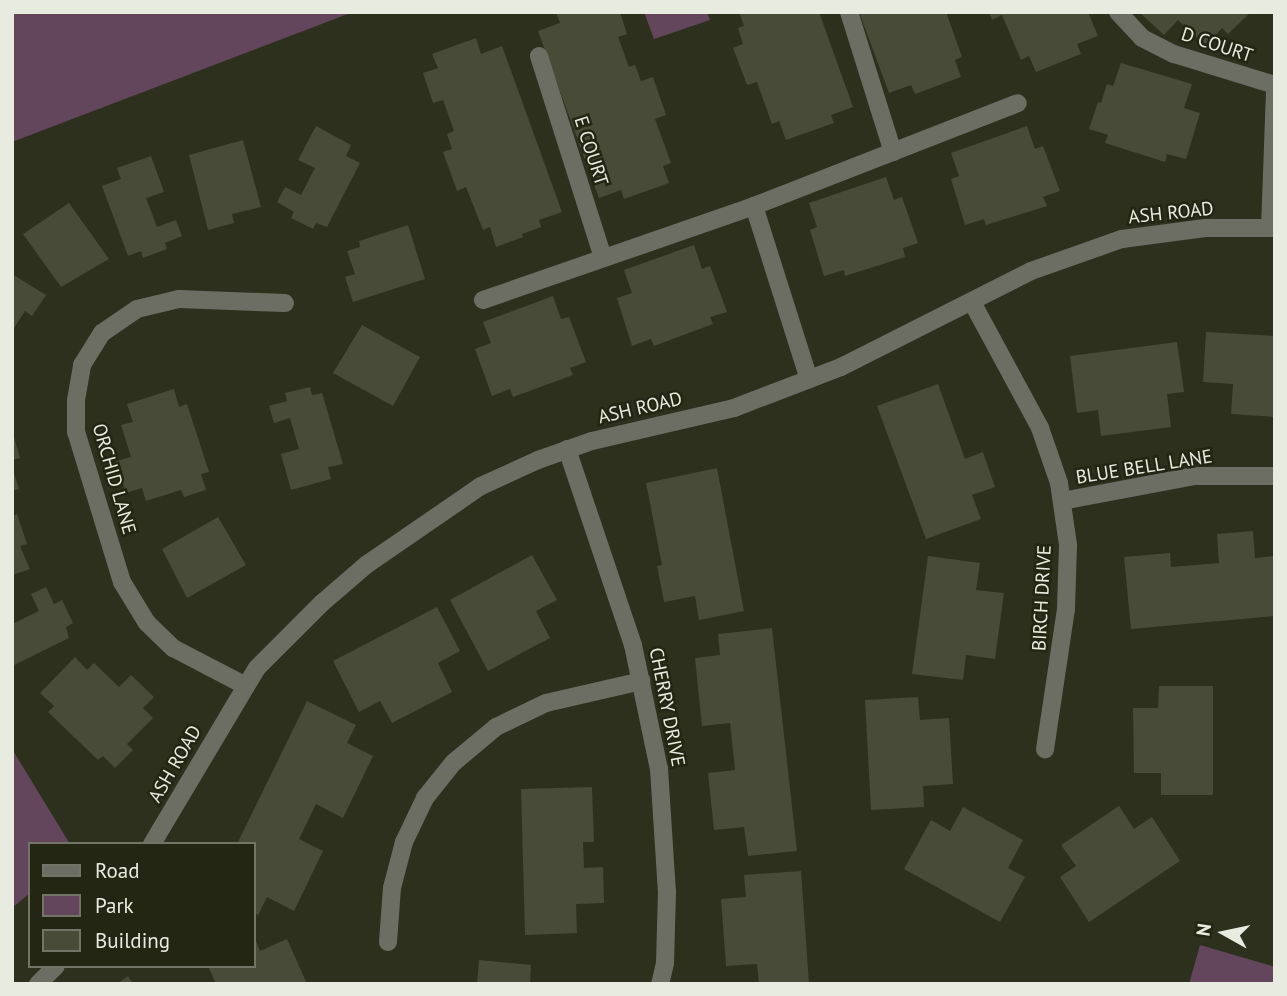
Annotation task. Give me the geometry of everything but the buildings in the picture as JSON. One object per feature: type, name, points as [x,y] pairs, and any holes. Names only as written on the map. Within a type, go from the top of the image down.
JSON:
[{"type":"street","points":[[849,12],[893,152]]},
{"type":"street","name":"D COURT","points":[[1118,12],[1142,38],[1174,54],[1275,88],[1273,228]]},
{"type":"street","name":"E COURT","points":[[539,56],[603,258]]},
{"type":"street","points":[[483,300],[754,206],[1018,103]]},
{"type":"street","points":[[754,206],[809,379]]},
{"type":"street","name":"ASH ROAD","points":[[153,842],[257,668],[322,603],[366,565],[481,486],[567,449],[734,408],[841,367],[1031,271],[1122,239],[1205,228],[1273,228]]},
{"type":"street","name":"ORCHID LANE","points":[[246,686],[173,648],[141,613],[122,582],[76,432],[76,400],[82,366],[102,333],[138,309],[179,299],[285,303]]},
{"type":"street","name":"BIRCH DRIVE","points":[[972,302],[1040,428],[1062,501],[1068,545],[1066,609],[1045,748]]},
{"type":"street","name":"CHERRY DRIVE","points":[[567,449],[633,645],[659,769],[667,892],[665,963],[660,984]]},
{"type":"street","name":"BLUE BELL LANE","points":[[1062,501],[1194,476],[1275,476]]},
{"type":"street","points":[[388,942],[392,888],[404,842],[425,797],[453,762],[496,727],[546,703],[641,681]]},
{"type":"street","points":[[38,984],[54,968]]},
{"type":"green space","points":[[12,12],[353,12],[12,142]]},
{"type":"green space","points":[[644,12],[707,12],[710,20],[654,39]]},
{"type":"green space","points":[[12,749],[69,842],[28,842],[28,895],[12,908]]},
{"type":"green space","points":[[1200,945],[1275,967],[1275,984],[1189,984]]}]
